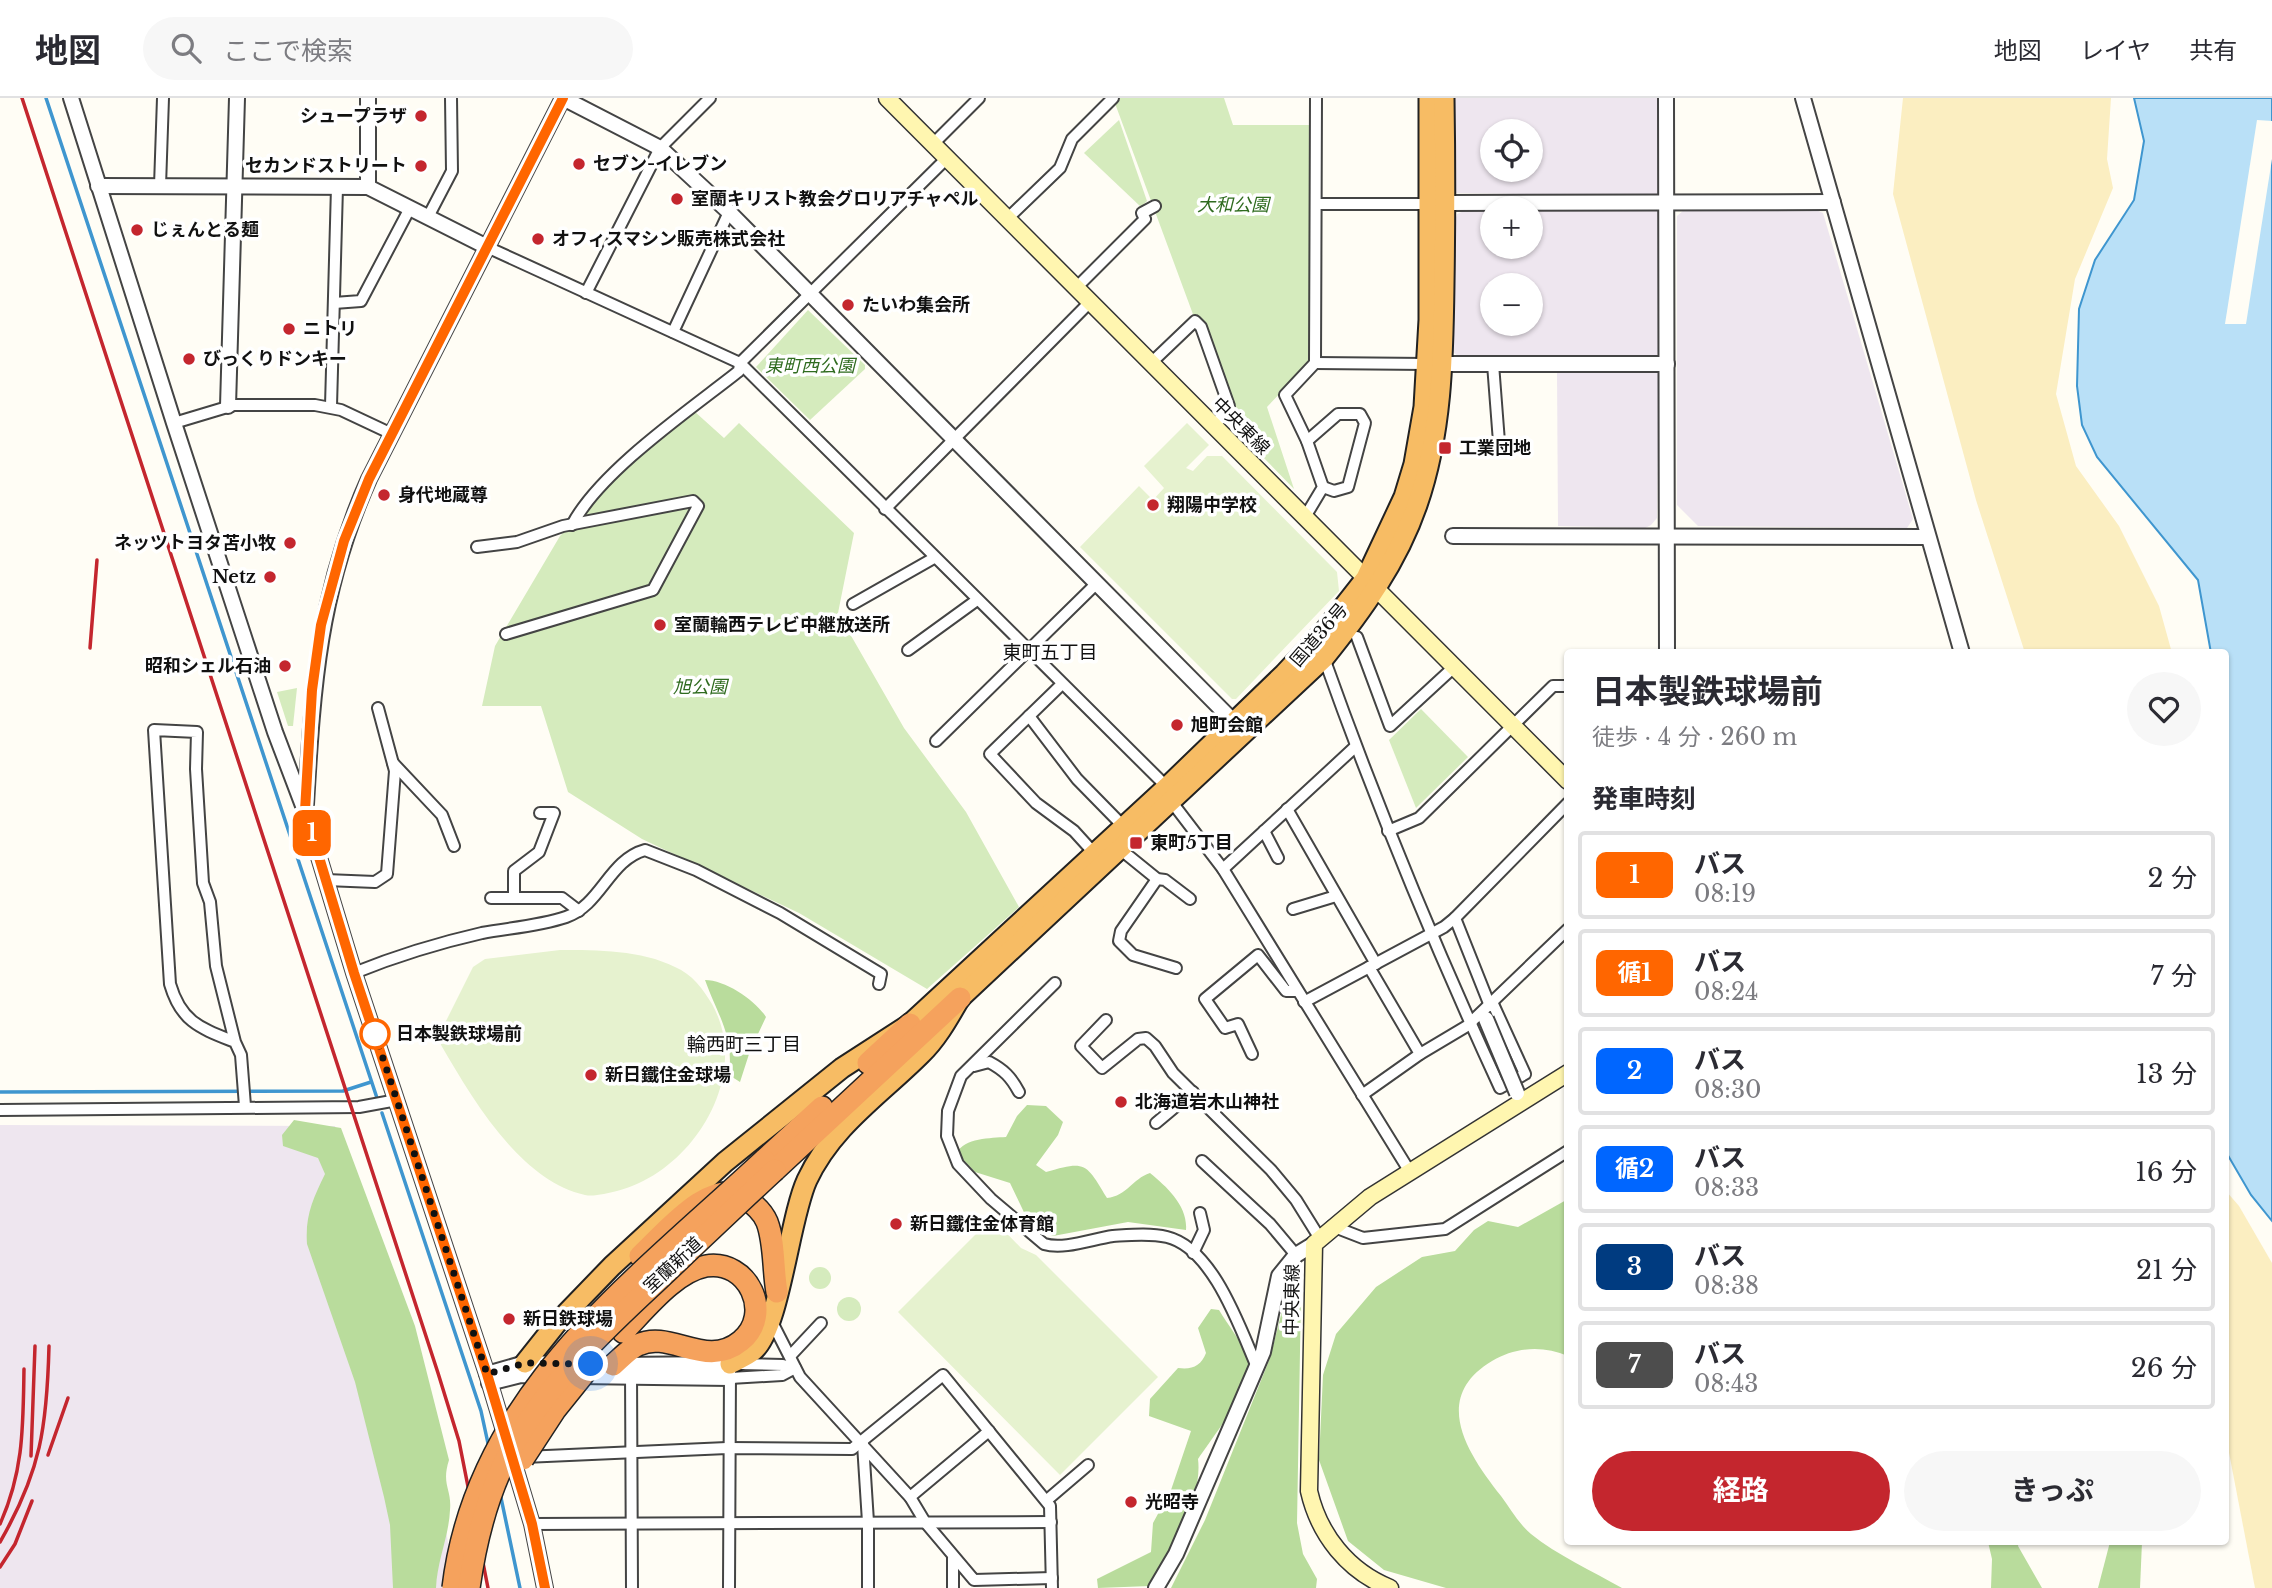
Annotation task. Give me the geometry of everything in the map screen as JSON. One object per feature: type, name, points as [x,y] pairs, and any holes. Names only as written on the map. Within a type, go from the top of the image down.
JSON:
[{"type":"highway","name":"国道36号","points":[[1429,98],[1437,203]]},
{"type":"highway","name":"国道36号","points":[[910,1024],[1123,826],[1169,794],[1324,658],[1417,504],[1438,420],[1435,364],[1437,203],[1444,98]]},
{"type":"highway","name":"国道36号","points":[[772,1322],[794,1212],[818,1157],[857,1111],[923,1053],[960,998],[1120,849],[1234,722],[1371,583]]},
{"type":"highway","name":"室蘭新道","points":[[471,1588],[477,1540],[493,1490],[515,1443],[563,1374],[763,1158],[960,998]]},
{"type":"highway","name":"室蘭新道","points":[[453,1588],[463,1531],[478,1485],[499,1441],[556,1359],[606,1307],[763,1158],[910,1024]]},
{"type":"highway","points":[[525,1363],[556,1324],[612,1266],[725,1162],[763,1158]]},
{"type":"highway","points":[[443,1588],[460,1502],[491,1430],[563,1333],[640,1256],[703,1200],[727,1191],[739,1194],[753,1203],[767,1223],[776,1292]]},
{"type":"highway","points":[[471,1588],[493,1524],[530,1446],[581,1376],[623,1332],[678,1280],[706,1266],[733,1270],[754,1292],[757,1308],[753,1327],[743,1340],[729,1349],[699,1352],[650,1342],[637,1345],[625,1369]]},
{"type":"highway","points":[[730,1371],[754,1350],[772,1322]]},
{"type":"main road","name":"中央東線","points":[[887,98],[1564,776]]},
{"type":"main road","points":[[1317,1240],[1332,1226],[1519,1098],[1564,1075]]},
{"type":"main road","name":"中央東線","points":[[1317,1240],[1309,1491],[1317,1516],[1338,1551],[1367,1576],[1390,1588]]},
{"type":"street","points":[[71,98],[174,423],[275,732],[305,811],[354,973],[488,1379],[532,1524],[545,1588]]},
{"type":"street","points":[[160,186],[163,98]]},
{"type":"street","points":[[228,406],[237,98]]},
{"type":"street","points":[[368,98],[368,187]]},
{"type":"street","points":[[428,217],[452,171],[451,98]]},
{"type":"street","points":[[305,811],[312,690],[326,604],[352,520],[392,434],[563,98],[660,148],[729,212],[1234,722]]},
{"type":"street","points":[[586,293],[660,148],[710,98]]},
{"type":"street","points":[[933,144],[979,98]]},
{"type":"street","points":[[1007,219],[1059,168],[1072,139],[1113,98]]},
{"type":"street","points":[[1315,98],[1315,363],[1285,395],[1307,441],[1323,487]]},
{"type":"street","points":[[1667,98],[1667,649]]},
{"type":"street","points":[[1803,98],[1961,649]]},
{"type":"street","points":[[572,525],[591,499],[643,447],[739,371],[740,363],[812,295],[947,158]]},
{"type":"street","points":[[97,186],[368,187],[487,247],[740,363],[1028,649],[1169,794],[1223,869],[1410,1172]]},
{"type":"street","points":[[331,406],[337,187]]},
{"type":"street","points":[[1316,204],[1833,202]]},
{"type":"street","points":[[1076,288],[1145,219],[1142,213],[1155,206]]},
{"type":"street","points":[[334,303],[361,301],[410,208]]},
{"type":"street","points":[[673,332],[729,212]]},
{"type":"street","points":[[885,509],[1090,302]]},
{"type":"street","points":[[1152,363],[1195,321],[1201,327],[1229,406],[1214,427]]},
{"type":"street","points":[[1315,363],[1667,364]]},
{"type":"street","points":[[1493,364],[1499,442]]},
{"type":"street","points":[[174,423],[228,406],[331,406],[392,434]]},
{"type":"street","points":[[1307,441],[1338,414],[1360,414],[1365,423],[1348,487],[1334,491],[1323,487]]},
{"type":"street","points":[[1305,517],[1323,487]]},
{"type":"street","points":[[477,547],[517,542],[572,525],[693,501],[698,506],[653,590],[578,610],[506,634]]},
{"type":"street","points":[[1453,536],[1928,537]]},
{"type":"street","points":[[853,604],[934,558]]},
{"type":"street","points":[[936,741],[1096,584]]},
{"type":"street","points":[[908,650],[977,600]]},
{"type":"street","points":[[1357,637],[1390,726],[1454,667]]},
{"type":"street","points":[[1324,658],[1388,831],[1431,935],[1500,1088],[1525,1074],[1488,1010]]},
{"type":"street","points":[[1062,684],[990,754],[1036,803],[1074,831],[1094,853]]},
{"type":"street","points":[[1388,831],[1419,818],[1553,686],[1564,686]]},
{"type":"street","points":[[326,880],[375,882],[387,874],[393,764],[378,708]]},
{"type":"street","points":[[1029,716],[1077,779],[1123,826]]},
{"type":"street","points":[[235,1042],[197,1026],[184,1015],[176,1004],[170,984],[153,730],[197,732],[196,769],[203,883],[210,902],[216,966],[235,1042],[241,1055],[244,1096]]},
{"type":"street","points":[[1223,869],[1355,747]]},
{"type":"street","points":[[393,764],[442,815],[454,846]]},
{"type":"street","points":[[1304,1002],[1431,935],[1455,918],[1564,807]]},
{"type":"street","points":[[1287,809],[1420,1054]]},
{"type":"street","points":[[513,898],[514,871],[538,852],[555,813],[540,813]]},
{"type":"street","points":[[1264,831],[1278,858]]},
{"type":"street","points":[[1120,849],[1157,879],[1165,880],[1190,899]]},
{"type":"street","points":[[354,973],[399,955],[481,934],[565,917],[589,904],[624,860],[635,853],[653,851],[780,913],[881,974],[879,984]]},
{"type":"street","points":[[1157,879],[1121,931],[1119,941],[1133,955],[1176,968]]},
{"type":"street","points":[[1293,909],[1336,896]]},
{"type":"street","points":[[491,898],[562,898],[579,911]]},
{"type":"street","points":[[1455,918],[1519,1098]]},
{"type":"street","points":[[1362,1095],[1420,1054],[1471,1024],[1564,933]]},
{"type":"street","points":[[1252,1054],[1238,1024],[1225,1028],[1205,999],[1258,955],[1286,991],[1296,991]]},
{"type":"street","points":[[1055,983],[961,1076],[951,1102],[947,1136],[958,1164],[1034,1239],[1054,1247],[1115,1236],[1151,1235],[1168,1237],[1193,1253],[1211,1274],[1233,1310],[1257,1367]]},
{"type":"street","points":[[1106,1020],[1081,1046],[1102,1068],[1138,1038],[1146,1038],[1155,1046],[1173,1073],[1281,1182],[1317,1240],[1296,1255],[1276,1284],[1268,1335],[1257,1367],[1176,1554],[1156,1588]]},
{"type":"street","points":[[972,1067],[989,1062],[1008,1073],[1019,1092]]},
{"type":"street","points":[[1156,1123],[1193,1091]]},
{"type":"street","points":[[0,1110],[244,1096],[359,1107],[397,1100]]},
{"type":"street","points":[[1332,1226],[1363,1238],[1445,1229],[1564,1154]]},
{"type":"street","points":[[1202,1161],[1270,1224],[1296,1255]]},
{"type":"street","points":[[1193,1253],[1204,1230],[1200,1213]]},
{"type":"street","points":[[512,1458],[727,1448],[852,1449],[863,1444],[943,1375],[1047,1500],[1051,1522],[1052,1583],[974,1580],[925,1522],[910,1497],[863,1444],[795,1368],[791,1355],[772,1322]]},
{"type":"street","points":[[791,1355],[821,1323]]},
{"type":"street","points":[[488,1379],[525,1363],[730,1371],[783,1365],[795,1368]]},
{"type":"street","points":[[488,1379],[625,1369]]},
{"type":"street","points":[[625,1369],[631,1454],[632,1588]]},
{"type":"street","points":[[729,1588],[727,1448],[730,1371]]},
{"type":"street","points":[[910,1497],[989,1431]]},
{"type":"street","points":[[863,1444],[868,1522],[868,1588]]},
{"type":"street","points":[[1047,1500],[1088,1465]]},
{"type":"street","points":[[532,1524],[630,1521],[1051,1522]]},
{"type":"street","points":[[953,1558],[953,1588]]},
{"type":"shaded area","points":[[1455,98],[1659,98],[1661,196],[1455,193],[1452,188]]},
{"type":"shaded area","points":[[1660,209],[1660,349],[1657,355],[1651,358],[1461,358],[1454,353],[1454,225],[1457,214],[1480,210],[1480,259],[1543,259],[1543,210]]},
{"type":"shaded area","points":[[1684,210],[1816,210],[1823,213],[1913,519],[1907,528],[1698,526],[1677,505],[1677,216]]},
{"type":"shaded area","points":[[1557,372],[1656,372],[1659,375],[1657,518],[1651,525],[1645,528],[1558,526]]},
{"type":"shaded area","points":[[0,1125],[335,1126],[410,1357],[442,1504],[455,1588],[0,1588]]},
{"type":"green space","name":"大和公園","points":[[1113,98],[1224,98],[1233,125],[1310,125],[1309,363],[1267,407],[1294,489],[1227,420],[1234,406],[1205,326],[1194,317]]},
{"type":"green space","points":[[1119,120],[1147,201],[1141,207],[1084,153]]},
{"type":"green space","name":"東町西公園","points":[[808,310],[865,365],[865,369],[810,420],[756,367]]},
{"type":"green space","name":"旭公園","points":[[694,411],[724,438],[739,423],[854,533],[838,613],[904,728],[966,812],[1019,907],[927,989],[799,913],[642,839],[568,792],[541,706],[482,706],[495,646],[560,536],[632,462]]},
{"type":"green space","points":[[1187,423],[1209,445],[1186,468],[1193,471],[1207,456],[1222,456],[1337,572],[1339,591],[1236,699],[1232,699],[1080,547],[1139,486],[1153,500],[1164,488],[1144,466]]},
{"type":"green space","points":[[297,688],[293,726],[288,726],[277,692]]},
{"type":"green space","points":[[1421,709],[1468,757],[1416,808],[1389,740]]},
{"type":"green space","name":"新日鐵住金球場","points":[[560,950],[634,954],[662,961],[681,970],[696,982],[709,998],[723,1032],[725,1061],[719,1091],[708,1118],[690,1143],[669,1164],[644,1181],[617,1191],[592,1196],[561,1186],[539,1173],[519,1155],[483,1112],[441,1045],[441,1031],[473,967],[485,959]]},
{"type":"green space","points":[[705,980],[740,992],[766,1017],[750,1051],[740,1082],[729,1075],[727,1037]]},
{"type":"green space","points":[[1027,1105],[1046,1106],[1063,1122],[1058,1135],[1036,1165],[1046,1172],[1069,1166],[1084,1167],[1107,1198],[1120,1194],[1150,1173],[1180,1205],[1186,1221],[1186,1230],[1128,1222],[1053,1236],[1031,1227],[1010,1183],[975,1172],[957,1153],[960,1148],[972,1142],[1006,1137],[1017,1116]]},
{"type":"green space","points":[[294,1120],[341,1128],[415,1326],[449,1460],[446,1481],[450,1503],[449,1520],[436,1588],[393,1588],[390,1525],[384,1497],[355,1382],[307,1244],[307,1224],[311,1208],[325,1174],[318,1158],[283,1146],[282,1135]]},
{"type":"green space","points":[[1564,1201],[1564,1354],[1529,1349],[1492,1361],[1473,1376],[1463,1392],[1459,1409],[1461,1427],[1477,1462],[1527,1530],[1563,1556],[1622,1588],[1446,1588],[1384,1570],[1348,1541],[1319,1460],[1323,1375],[1336,1334],[1376,1287],[1422,1257],[1455,1251],[1474,1230],[1488,1221],[1518,1227]]},
{"type":"green space","points":[[992,1218],[1021,1248],[1036,1255],[1158,1377],[1060,1475],[898,1312]]},
{"type":"green space","points":[[820,1267],[828,1270],[831,1278],[828,1286],[820,1289],[812,1286],[809,1278],[812,1270]]},
{"type":"green space","points":[[1295,1288],[1301,1294],[1297,1523],[1303,1554],[1317,1579],[1316,1588],[1171,1588],[1205,1520],[1270,1358],[1285,1299]]},
{"type":"green space","points":[[849,1297],[857,1301],[861,1309],[857,1317],[849,1321],[841,1317],[837,1309],[841,1301]]},
{"type":"green space","points":[[1211,1309],[1219,1310],[1248,1357],[1249,1367],[1240,1395],[1198,1459],[1196,1491],[1191,1508],[1176,1542],[1150,1586],[1098,1588],[1097,1579],[1151,1552],[1153,1523],[1171,1490],[1191,1431],[1149,1416],[1150,1399],[1178,1368],[1192,1368],[1199,1364],[1206,1353],[1198,1328]]},
{"type":"green space","points":[[1989,1545],[2018,1545],[2042,1588],[1991,1588],[1992,1559]]},
{"type":"green space","points":[[2109,1545],[2142,1545],[2140,1588],[2098,1588]]},
{"type":"sand","points":[[1903,98],[2111,98],[2107,159],[2113,188],[2075,279],[2056,394],[2076,466],[2119,526],[2159,606],[2171,649],[2024,649],[1976,500],[1893,194]]},
{"type":"sand","points":[[2229,1194],[2239,1206],[2272,1263],[2272,1588],[2255,1588],[2229,1453]]},
{"type":"water","points":[[2134,98],[2272,98],[2272,1221],[2251,1195],[2229,1157],[2229,649],[2210,649],[2198,580],[2097,457],[2082,425],[2077,386],[2079,309],[2095,260],[2134,200],[2144,141]]},
{"type":"pier","points":[[2257,120],[2272,121],[2272,159],[2246,324],[2225,324]]},
{"type":"waterway","points":[[46,98],[377,1098]]},
{"type":"waterway","points":[[0,1092],[343,1091],[371,1082]]},
{"type":"waterway","points":[[382,1113],[481,1411],[489,1448]]},
{"type":"waterway","points":[[500,1493],[520,1588]]},
{"type":"railway","points":[[22,98],[438,1373],[459,1441],[488,1588]]},
{"type":"railway","points":[[90,648],[97,560]]},
{"type":"railway","points":[[31,1456],[35,1346]]},
{"type":"railway","points":[[0,1542],[25,1493],[39,1447],[46,1400],[49,1346]]},
{"type":"railway","points":[[0,1524],[14,1485],[21,1448],[24,1369]]},
{"type":"railway","points":[[48,1455],[68,1398]]},
{"type":"railway","points":[[0,1567],[15,1544],[32,1501]]},
{"type":"bus line","name":"1","points":[[545,1588],[532,1524],[487,1374],[354,973],[305,811],[314,668],[326,604],[352,520],[369,479],[563,98]]},
{"type":"place","name":"シュープラザ","points":[[421,116]]},
{"type":"place","name":"セブン-イレブン","points":[[579,164]]},
{"type":"place","name":"セカンドストリート","points":[[421,166]]},
{"type":"place","name":"室蘭キリスト教会グロリアチャペル","points":[[677,199]]},
{"type":"place","name":"じぇんとる麺","points":[[137,230]]},
{"type":"place","name":"オフィスマシン販売株式会社","points":[[538,239]]},
{"type":"place","name":"たいわ集会所","points":[[848,305]]},
{"type":"place","name":"ニトリ","points":[[289,329]]},
{"type":"place","name":"びっくりドンキー","points":[[189,359]]},
{"type":"place","name":"工業団地","points":[[1445,448]]},
{"type":"place","name":"身代地蔵尊","points":[[384,495]]},
{"type":"place","name":"翔陽中学校","points":[[1153,505]]},
{"type":"place","name":"ネッツトヨタ苫小牧","points":[[290,543]]},
{"type":"place","name":"Netz","points":[[270,577]]},
{"type":"place","name":"室蘭輪西テレビ中継放送所","points":[[660,625]]},
{"type":"place","name":"昭和シェル石油","points":[[285,666]]},
{"type":"place","name":"旭町会館","points":[[1177,725]]},
{"type":"place","name":"東町5丁目","points":[[1136,843]]},
{"type":"place","name":"日本製鉄球場前","points":[[375,1034]]},
{"type":"place","name":"新日鐵住金球場","points":[[591,1075]]},
{"type":"place","name":"北海道岩木山神社","points":[[1121,1102]]},
{"type":"place","name":"新日鐵住金体育館","points":[[896,1224]]},
{"type":"place","name":"新日鉄球場","points":[[509,1319]]},
{"type":"place","name":"光昭寺","points":[[1131,1502]]},
{"type":"district","name":"東町五丁目","points":[[1050,652]]},
{"type":"district","name":"輪西町三丁目","points":[[744,1044]]},
{"type":"route","points":[[375,1034],[487,1374],[525,1363],[591,1364]]}]
